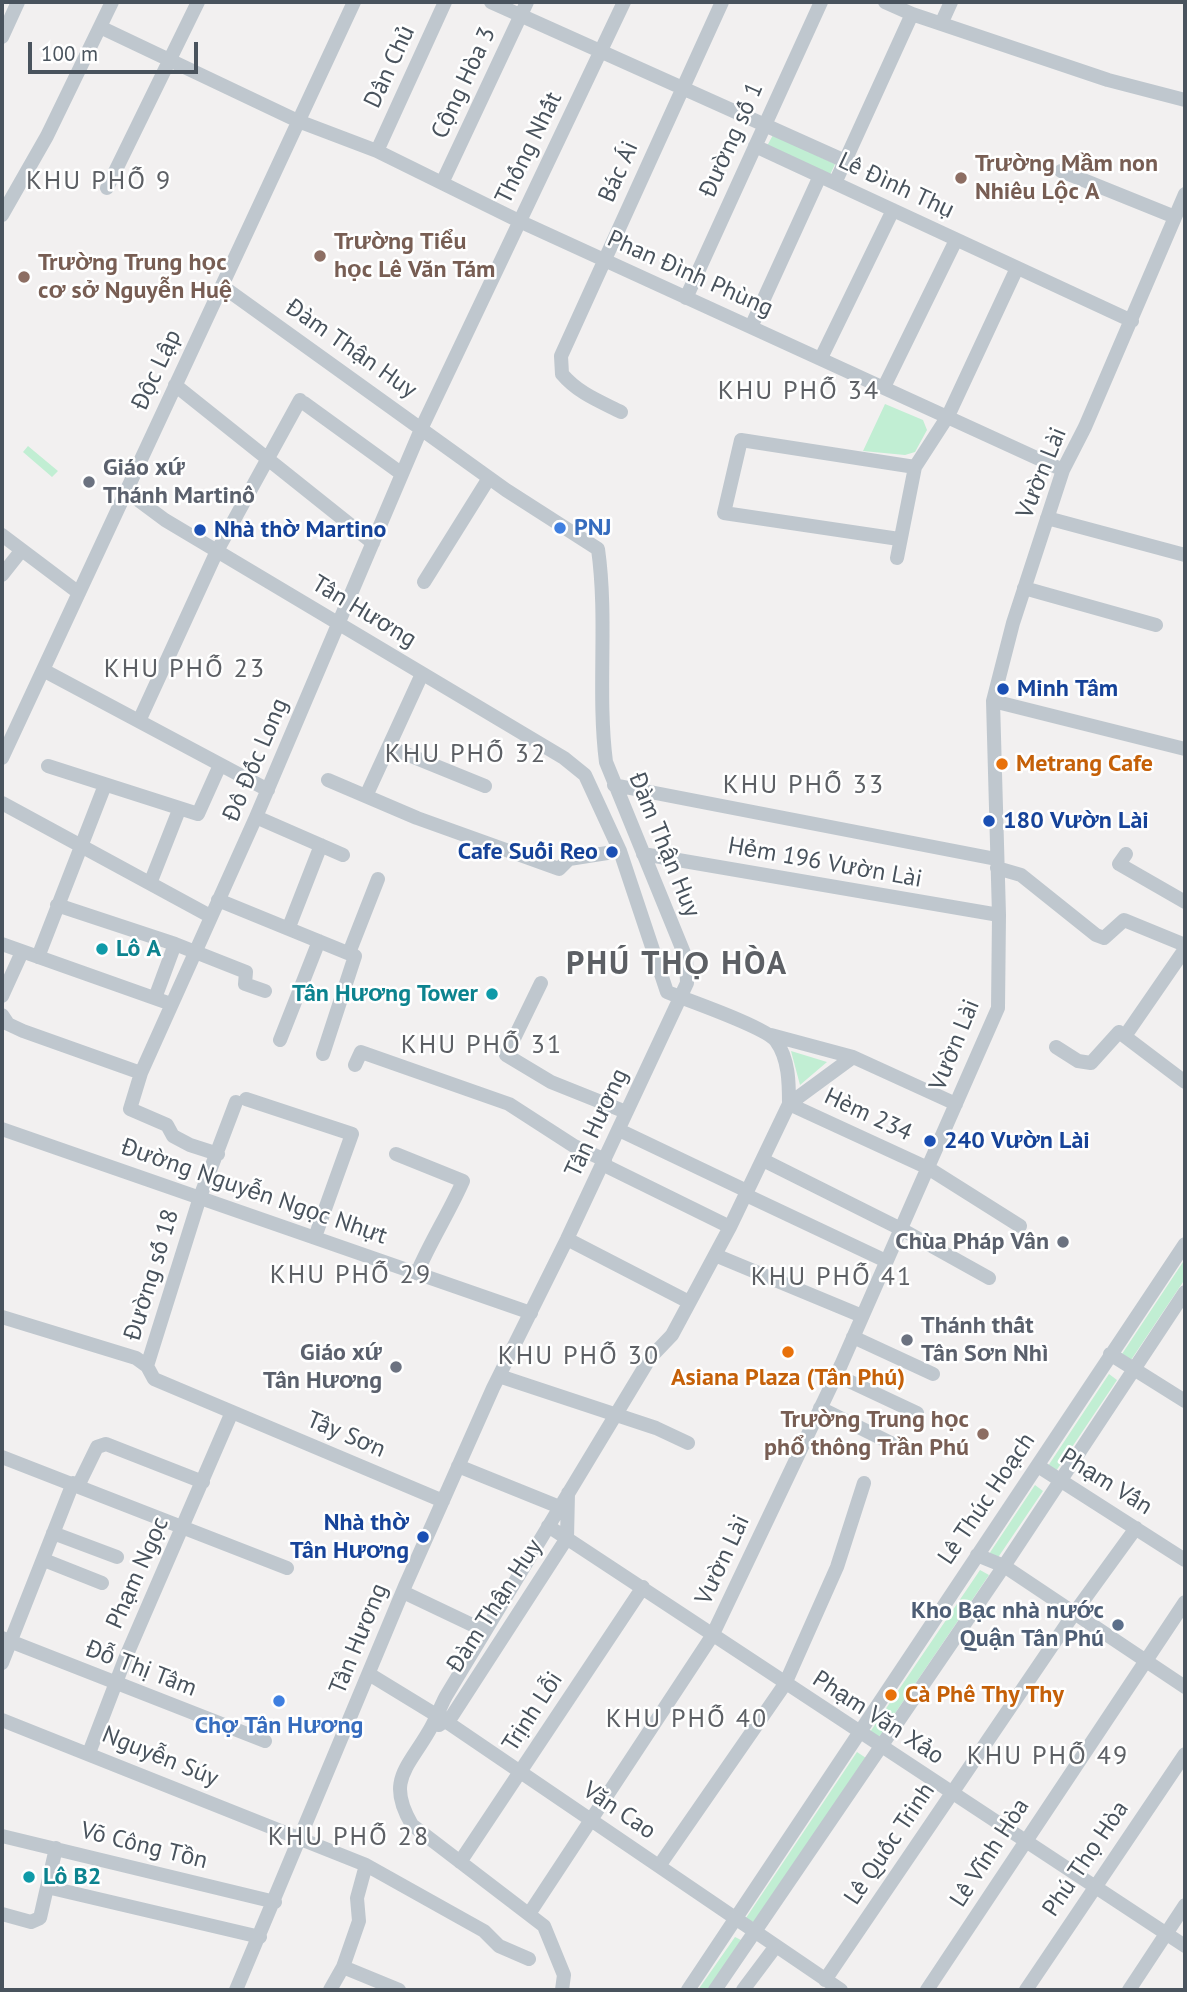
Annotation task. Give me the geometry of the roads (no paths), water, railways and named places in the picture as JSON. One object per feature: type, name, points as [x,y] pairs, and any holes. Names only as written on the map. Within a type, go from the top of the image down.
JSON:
[{"type":"street","points":[[2,37],[18,2]]},
{"type":"street","points":[[2,215],[47,135],[112,2]]},
{"type":"street","points":[[107,188],[198,2]]},
{"type":"street","name":"Độc Lập","points":[[2,758],[354,2]]},
{"type":"street","name":"Dân Chủ","points":[[377,151],[445,2]]},
{"type":"street","points":[[491,2],[845,161]]},
{"type":"street","name":"Cộng Hòa 3","points":[[442,183],[527,2]]},
{"type":"street","name":"Thống Nhất","points":[[422,428],[624,2]]},
{"type":"street","name":"Bác Ái","points":[[621,412],[582,393],[562,374],[565,345],[722,2]]},
{"type":"street","name":"Đường số 1","points":[[687,298],[821,2]]},
{"type":"street","points":[[886,2],[912,14],[1108,80],[1185,100]]},
{"type":"street","points":[[941,24],[951,2]]},
{"type":"street","points":[[835,183],[912,14]]},
{"type":"street","name":"Phan Đình Phùng","points":[[100,27],[298,121],[377,151],[519,221],[1063,470]]},
{"type":"street","name":"Lê Đình Thụ","points":[[755,146],[1132,321]]},
{"type":"street","points":[[1061,172],[1175,217]]},
{"type":"street","points":[[751,327],[820,176]]},
{"type":"street","name":"Vườn Lài","points":[[529,1914],[712,1636],[836,1375],[998,1008],[999,915],[993,701],[1024,588],[1063,470],[1132,321],[1185,194]]},
{"type":"street","points":[[821,358],[893,210]]},
{"type":"street","points":[[884,387],[956,240]]},
{"type":"street","points":[[897,558],[915,467],[948,416],[1017,268]]},
{"type":"street","name":"Đàm Thận Huy","points":[[222,286],[489,478],[598,549],[603,587],[603,735],[606,762],[686,958],[687,983],[682,998]]},
{"type":"street","points":[[176,385],[373,543]]},
{"type":"street","points":[[139,721],[216,551],[265,459],[302,402],[402,474]]},
{"type":"street","name":"Đô Đốc Long","points":[[218,1154],[190,1145],[173,1136],[167,1125],[130,1109],[141,1073],[193,953],[257,817],[422,428]]},
{"type":"street","points":[[899,539],[724,513],[741,440],[915,467]]},
{"type":"street","points":[[424,582],[489,478]]},
{"type":"street","name":"Tân Hương","points":[[126,491],[216,551],[564,758],[585,775],[620,851],[667,992],[682,998],[458,1466],[236,1990]]},
{"type":"street","points":[[1046,518],[1185,555]]},
{"type":"street","points":[[2,535],[79,593]]},
{"type":"street","points":[[2,575],[21,551]]},
{"type":"street","points":[[1024,588],[1156,625]]},
{"type":"street","points":[[43,670],[268,790]]},
{"type":"street","points":[[366,796],[422,674]]},
{"type":"street","points":[[993,701],[1185,749]]},
{"type":"street","points":[[389,747],[485,786]]},
{"type":"street","points":[[585,775],[606,762]]},
{"type":"street","points":[[48,766],[198,814],[220,765]]},
{"type":"street","points":[[328,780],[417,818],[559,869],[569,859],[620,851]]},
{"type":"street","points":[[38,957],[79,844],[104,785]]},
{"type":"street","points":[[614,785],[996,864],[1021,875],[1096,935],[1104,938],[1110,935],[1124,920],[1185,947],[1125,1036]]},
{"type":"street","points":[[2,803],[151,881],[210,916]]},
{"type":"street","points":[[151,881],[179,810]]},
{"type":"street","points":[[257,817],[343,855]]},
{"type":"street","points":[[289,928],[321,845]]},
{"type":"street","points":[[1126,853],[1119,864],[1185,902]]},
{"type":"street","name":"Hẻm 196 Vườn Lài","points":[[643,854],[999,915]]},
{"type":"street","points":[[349,953],[378,879]]},
{"type":"street","points":[[218,900],[355,956],[354,966],[323,1054]]},
{"type":"street","points":[[57,905],[175,944],[246,972],[245,984],[265,991]]},
{"type":"street","points":[[280,1040],[319,941]]},
{"type":"street","points":[[2,944],[171,1004]]},
{"type":"street","points":[[155,998],[175,944]]},
{"type":"street","points":[[2,996],[22,952]]},
{"type":"street","points":[[541,984],[506,1055],[551,1082],[626,1112]]},
{"type":"street","points":[[682,998],[770,1035],[853,1057],[956,1104]]},
{"type":"street","points":[[2,1015],[8,1024],[23,1031],[141,1073]]},
{"type":"street","points":[[1056,1046],[1078,1061],[1091,1063],[1119,1032],[1185,1082]]},
{"type":"street","name":"Đàm Thận Huy","points":[[438,1722],[485,1631],[548,1526],[563,1508],[568,1493],[615,1415],[650,1358],[672,1335],[763,1160],[789,1104],[790,1085],[783,1054],[770,1035]]},
{"type":"street","points":[[355,1065],[361,1052],[509,1104],[574,1146],[730,1227]]},
{"type":"street","points":[[789,1104],[853,1057]]},
{"type":"street","name":"Đường số 18","points":[[147,1366],[200,1197],[241,1101],[352,1133],[315,1237]]},
{"type":"street","name":"Hèm 234","points":[[789,1104],[928,1168],[1020,1226]]},
{"type":"street","name":"Đường Nguyễn Ngọc Nhựt","points":[[2,1129],[531,1312]]},
{"type":"street","points":[[619,1130],[886,1261]]},
{"type":"street","points":[[396,1154],[463,1181],[446,1219],[434,1232],[417,1273]]},
{"type":"street","points":[[763,1160],[901,1228],[989,1278]]},
{"type":"street","points":[[567,1239],[690,1302]]},
{"type":"street","name":"Lê Thúc Hoạch","points":[[688,1990],[1185,1244]]},
{"type":"street","points":[[715,1255],[862,1316]]},
{"type":"street","name":"Lê Thúc Hoạch","points":[[715,1990],[1004,1566],[1185,1292]]},
{"type":"street","name":"Tây Sơn","points":[[2,1317],[136,1358],[147,1366],[154,1379],[443,1500]]},
{"type":"street","points":[[853,1337],[933,1374]]},
{"type":"street","points":[[1110,1354],[1185,1401]]},
{"type":"street","points":[[836,1375],[917,1413]]},
{"type":"street","points":[[499,1376],[656,1428],[688,1443]]},
{"type":"street","points":[[820,1408],[903,1449]]},
{"type":"street","name":"Phạm Ngọc","points":[[89,1753],[232,1412]]},
{"type":"street","points":[[2,1663],[6,1639],[44,1560],[75,1485],[97,1447],[106,1444],[204,1482]]},
{"type":"street","points":[[2,1457],[126,1507],[288,1567]]},
{"type":"street","points":[[458,1466],[563,1508]]},
{"type":"street","name":"Phạm Vấn","points":[[1038,1466],[1185,1560]]},
{"type":"street","points":[[659,1866],[785,1684],[837,1567],[864,1483]]},
{"type":"street","name":"Đàm Thận Huy","points":[[562,1990],[564,1975],[556,1949],[544,1926],[412,1825],[399,1804],[401,1773],[567,1538],[563,1508]]},
{"type":"street","name":"Phạm Văn Xảo","points":[[548,1526],[1185,1946]]},
{"type":"street","name":"Lê Quốc Trinh","points":[[825,1980],[1075,1612],[1136,1528]]},
{"type":"street","points":[[53,1533],[117,1558]]},
{"type":"street","points":[[977,1555],[1004,1566],[1185,1687]]},
{"type":"street","points":[[44,1560],[102,1583]]},
{"type":"street","name":"Trịnh Lỗi","points":[[460,1862],[643,1587]]},
{"type":"street","points":[[403,1592],[485,1631]]},
{"type":"street","name":"Lê Vĩnh Hòa","points":[[927,1990],[1185,1602]]},
{"type":"street","name":"Đỗ Thị Tâm","points":[[6,1639],[265,1741]]},
{"type":"street","name":"Văn Cao","points":[[369,1674],[438,1722],[591,1819],[841,1990]]},
{"type":"street","name":"Nguyễn Súy","points":[[2,1720],[366,1865],[484,1931],[499,1946],[529,1959]]},
{"type":"street","name":"Phú Thọ Hòa","points":[[1026,1990],[1185,1754]]},
{"type":"street","name":"Võ Công Tồn","points":[[2,1836],[275,1902]]},
{"type":"street","points":[[2,1914],[31,1922],[40,1917],[56,1848]]},
{"type":"street","points":[[330,1990],[343,1967],[359,1921],[357,1898],[366,1865]]},
{"type":"street","points":[[47,1887],[260,1937]]},
{"type":"street","points":[[1129,1990],[1185,1905]]},
{"type":"street","points":[[743,1990],[776,1947]]},
{"type":"street","points":[[343,1967],[399,1990]]},
{"type":"place","name":"Trường Mầm non Nhiêu Lộc A","points":[[961,178]]},
{"type":"place","name":"Trường Tiểu học Lê Văn Tám","points":[[320,256]]},
{"type":"place","name":"Trường Trung học cơ sở Nguyễn Huệ","points":[[24,277]]},
{"type":"place","name":"Giáo xứ Thánh Martinô","points":[[89,482]]},
{"type":"place","name":"PNJ","points":[[560,528]]},
{"type":"place","name":"Nhà thờ Martino","points":[[200,530]]},
{"type":"place","name":"Minh Tâm","points":[[1003,689]]},
{"type":"place","name":"Metrang Cafe","points":[[1002,764]]},
{"type":"place","name":"180 Vườn Lài","points":[[989,821]]},
{"type":"place","name":"Cafe Suối Reo","points":[[612,852]]},
{"type":"place","name":"Lô A","points":[[102,949]]},
{"type":"place","name":"Tân Hương Tower","points":[[492,994]]},
{"type":"place","name":"240 Vườn Lài","points":[[930,1141]]},
{"type":"place","name":"Chùa Pháp Vân","points":[[1063,1242]]},
{"type":"place","name":"Thánh thất Tân Sơn Nhì","points":[[907,1340]]},
{"type":"place","name":"Asiana Plaza (Tân Phú)","points":[[788,1352]]},
{"type":"place","name":"Giáo xứ Tân Hương","points":[[396,1367]]},
{"type":"place","name":"Trường Trung học phổ thông Trần Phú","points":[[983,1434]]},
{"type":"place","name":"Nhà thờ Tân Hương","points":[[423,1537]]},
{"type":"place","name":"Kho Bạc nhà nước Quận Tân Phú","points":[[1118,1625]]},
{"type":"place","name":"Cà Phê Thy Thy","points":[[891,1695]]},
{"type":"place","name":"Chợ Tân Hương","points":[[279,1701]]},
{"type":"place","name":"Lô B2","points":[[29,1877]]},
{"type":"district","name":"KHU PHỐ 9","points":[[99,182]]},
{"type":"district","name":"KHU PHỐ 34","points":[[799,392]]},
{"type":"district","name":"KHU PHỐ 23","points":[[185,670]]},
{"type":"district","name":"KHU PHỐ 32","points":[[466,755]]},
{"type":"district","name":"KHU PHỐ 33","points":[[804,786]]},
{"type":"district","name":"PHÚ THỌ HÒA","points":[[677,965]]},
{"type":"district","name":"KHU PHỐ 31","points":[[482,1046]]},
{"type":"district","name":"KHU PHỐ 29","points":[[351,1276]]},
{"type":"district","name":"KHU PHỐ 41","points":[[832,1278]]},
{"type":"district","name":"KHU PHỐ 30","points":[[579,1357]]},
{"type":"district","name":"KHU PHỐ 40","points":[[687,1720]]},
{"type":"district","name":"KHU PHỐ 49","points":[[1048,1757]]},
{"type":"district","name":"KHU PHỐ 28","points":[[349,1838]]}]
